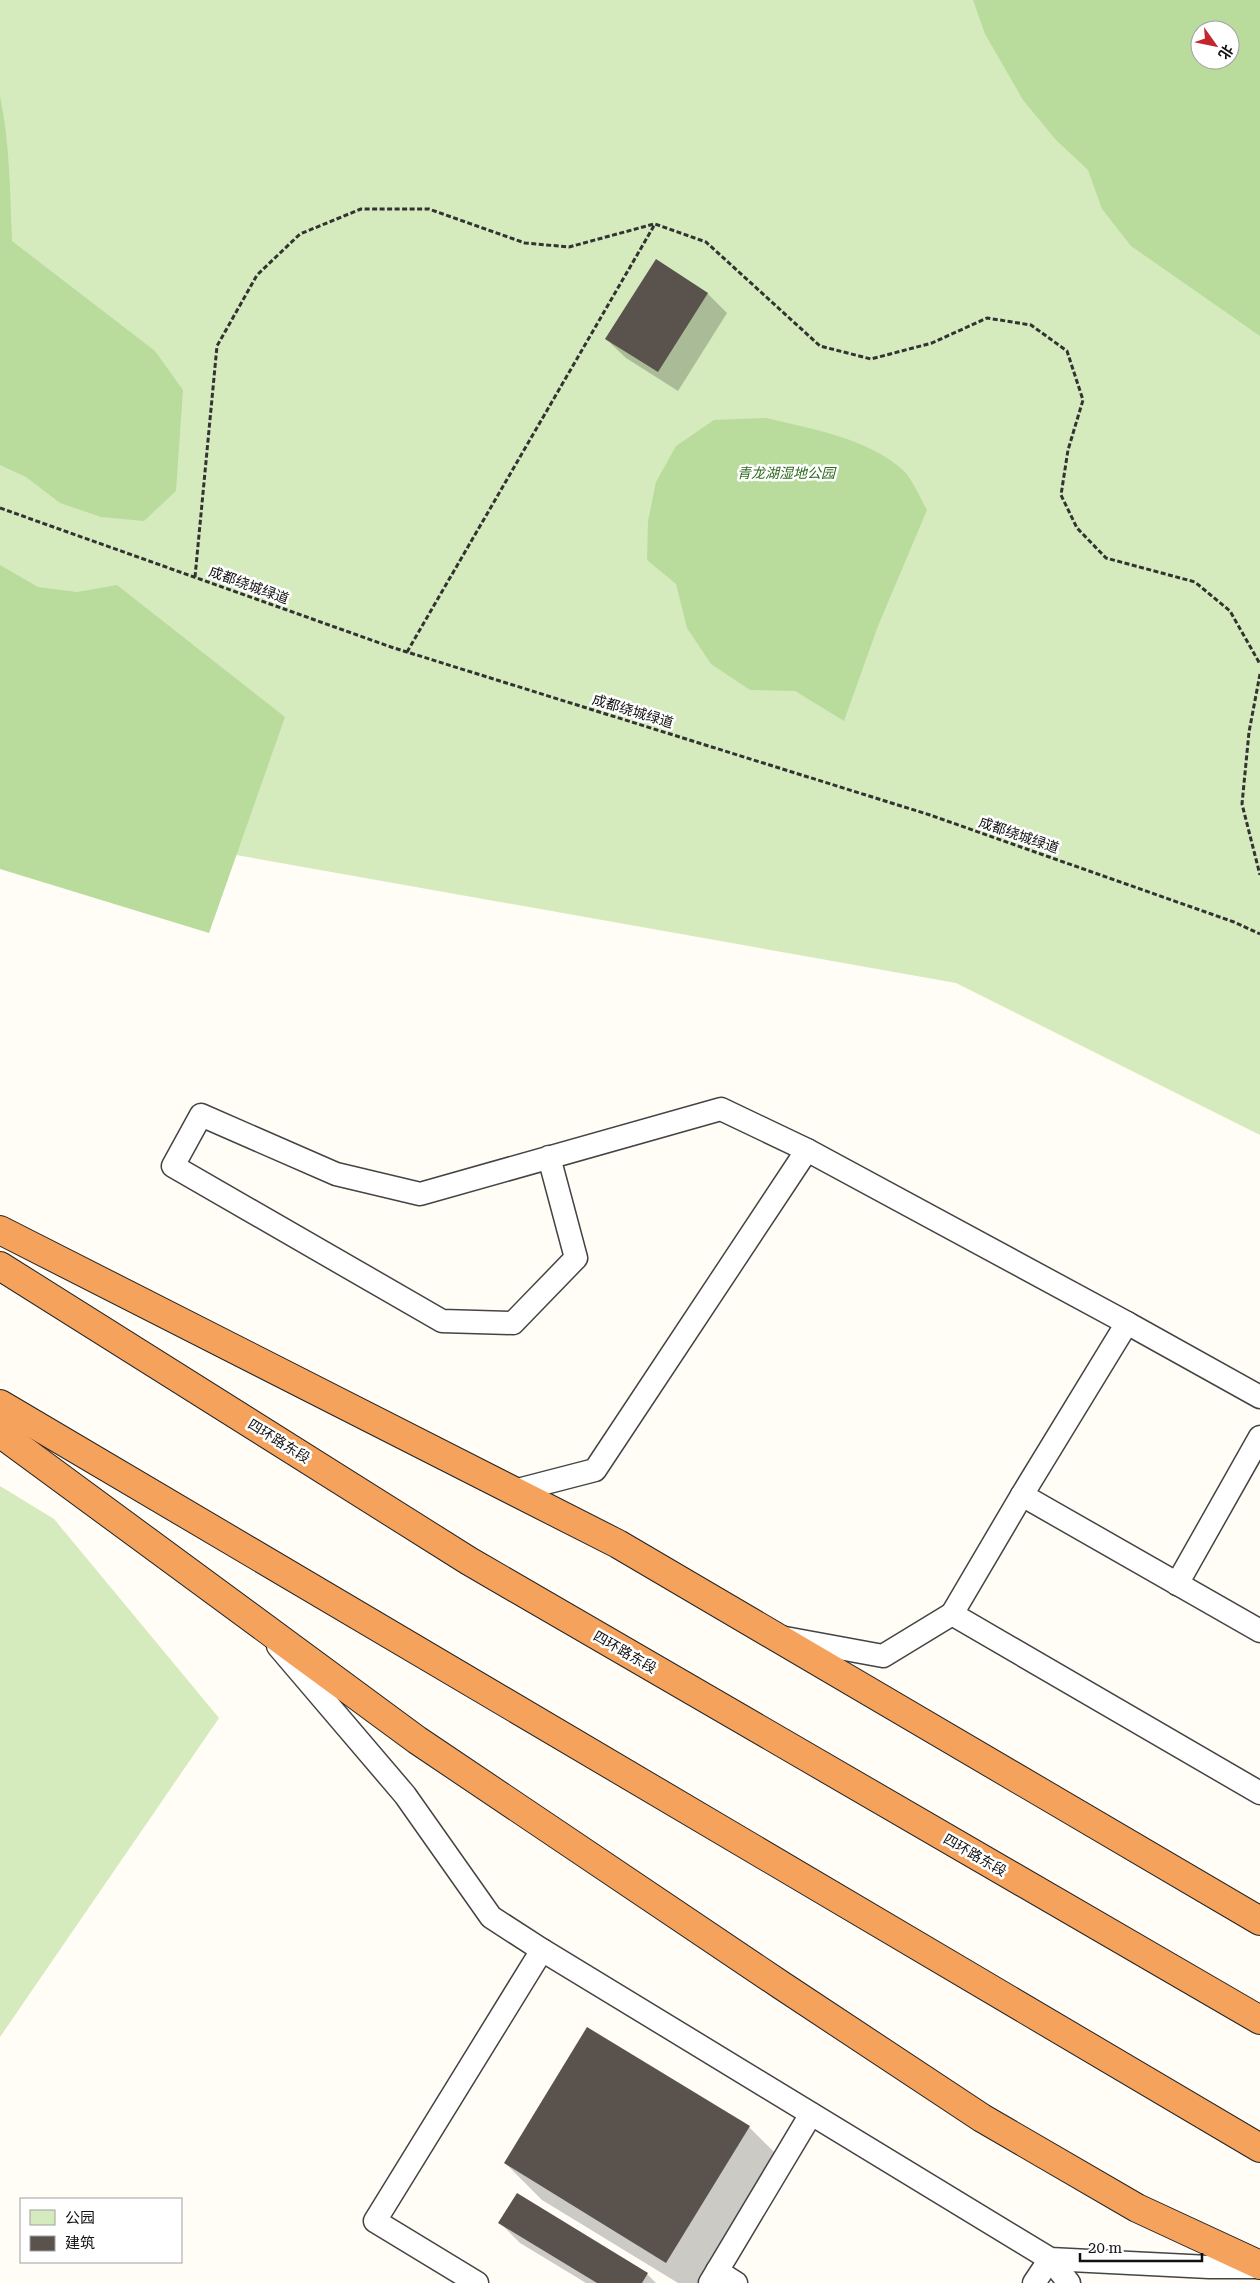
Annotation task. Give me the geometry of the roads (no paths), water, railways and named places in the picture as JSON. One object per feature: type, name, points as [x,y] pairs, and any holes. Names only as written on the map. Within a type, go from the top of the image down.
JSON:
[{"type":"highway","points":[[0,1230],[618,1544],[1260,1921]]},
{"type":"highway","name":"四环路东段","points":[[0,1266],[469,1561],[1260,2020]]},
{"type":"highway","points":[[0,1404],[1260,2148]]},
{"type":"highway","points":[[0,1433],[417,1740],[982,2118],[1138,2208],[1260,2266]]},
{"type":"lane","points":[[549,1157],[576,1258],[513,1323],[442,1321],[173,1166],[201,1115],[336,1174],[420,1194],[549,1157],[721,1109],[808,1150],[1260,1397]]},
{"type":"lane","points":[[514,1492],[595,1470],[808,1150]]},
{"type":"lane","points":[[777,1636],[883,1656],[952,1614],[1127,1323]]},
{"type":"lane","points":[[1177,1584],[1260,1437]]},
{"type":"lane","points":[[1022,1495],[1260,1630]]},
{"type":"lane","points":[[952,1614],[1260,1793]]},
{"type":"lane","points":[[261,1626],[405,1795],[490,1917],[1050,2259],[1068,2283]]},
{"type":"lane","points":[[477,2283],[375,2221],[542,1950]]},
{"type":"lane","points":[[721,2279],[811,2114]]},
{"type":"lane","points":[[1050,2259],[1209,2268],[1260,2266]]},
{"type":"lane","points":[[1034,2283],[1050,2259]]},
{"type":"park label","name":"青龙湖湿地公园","points":[[786,473]]}]
